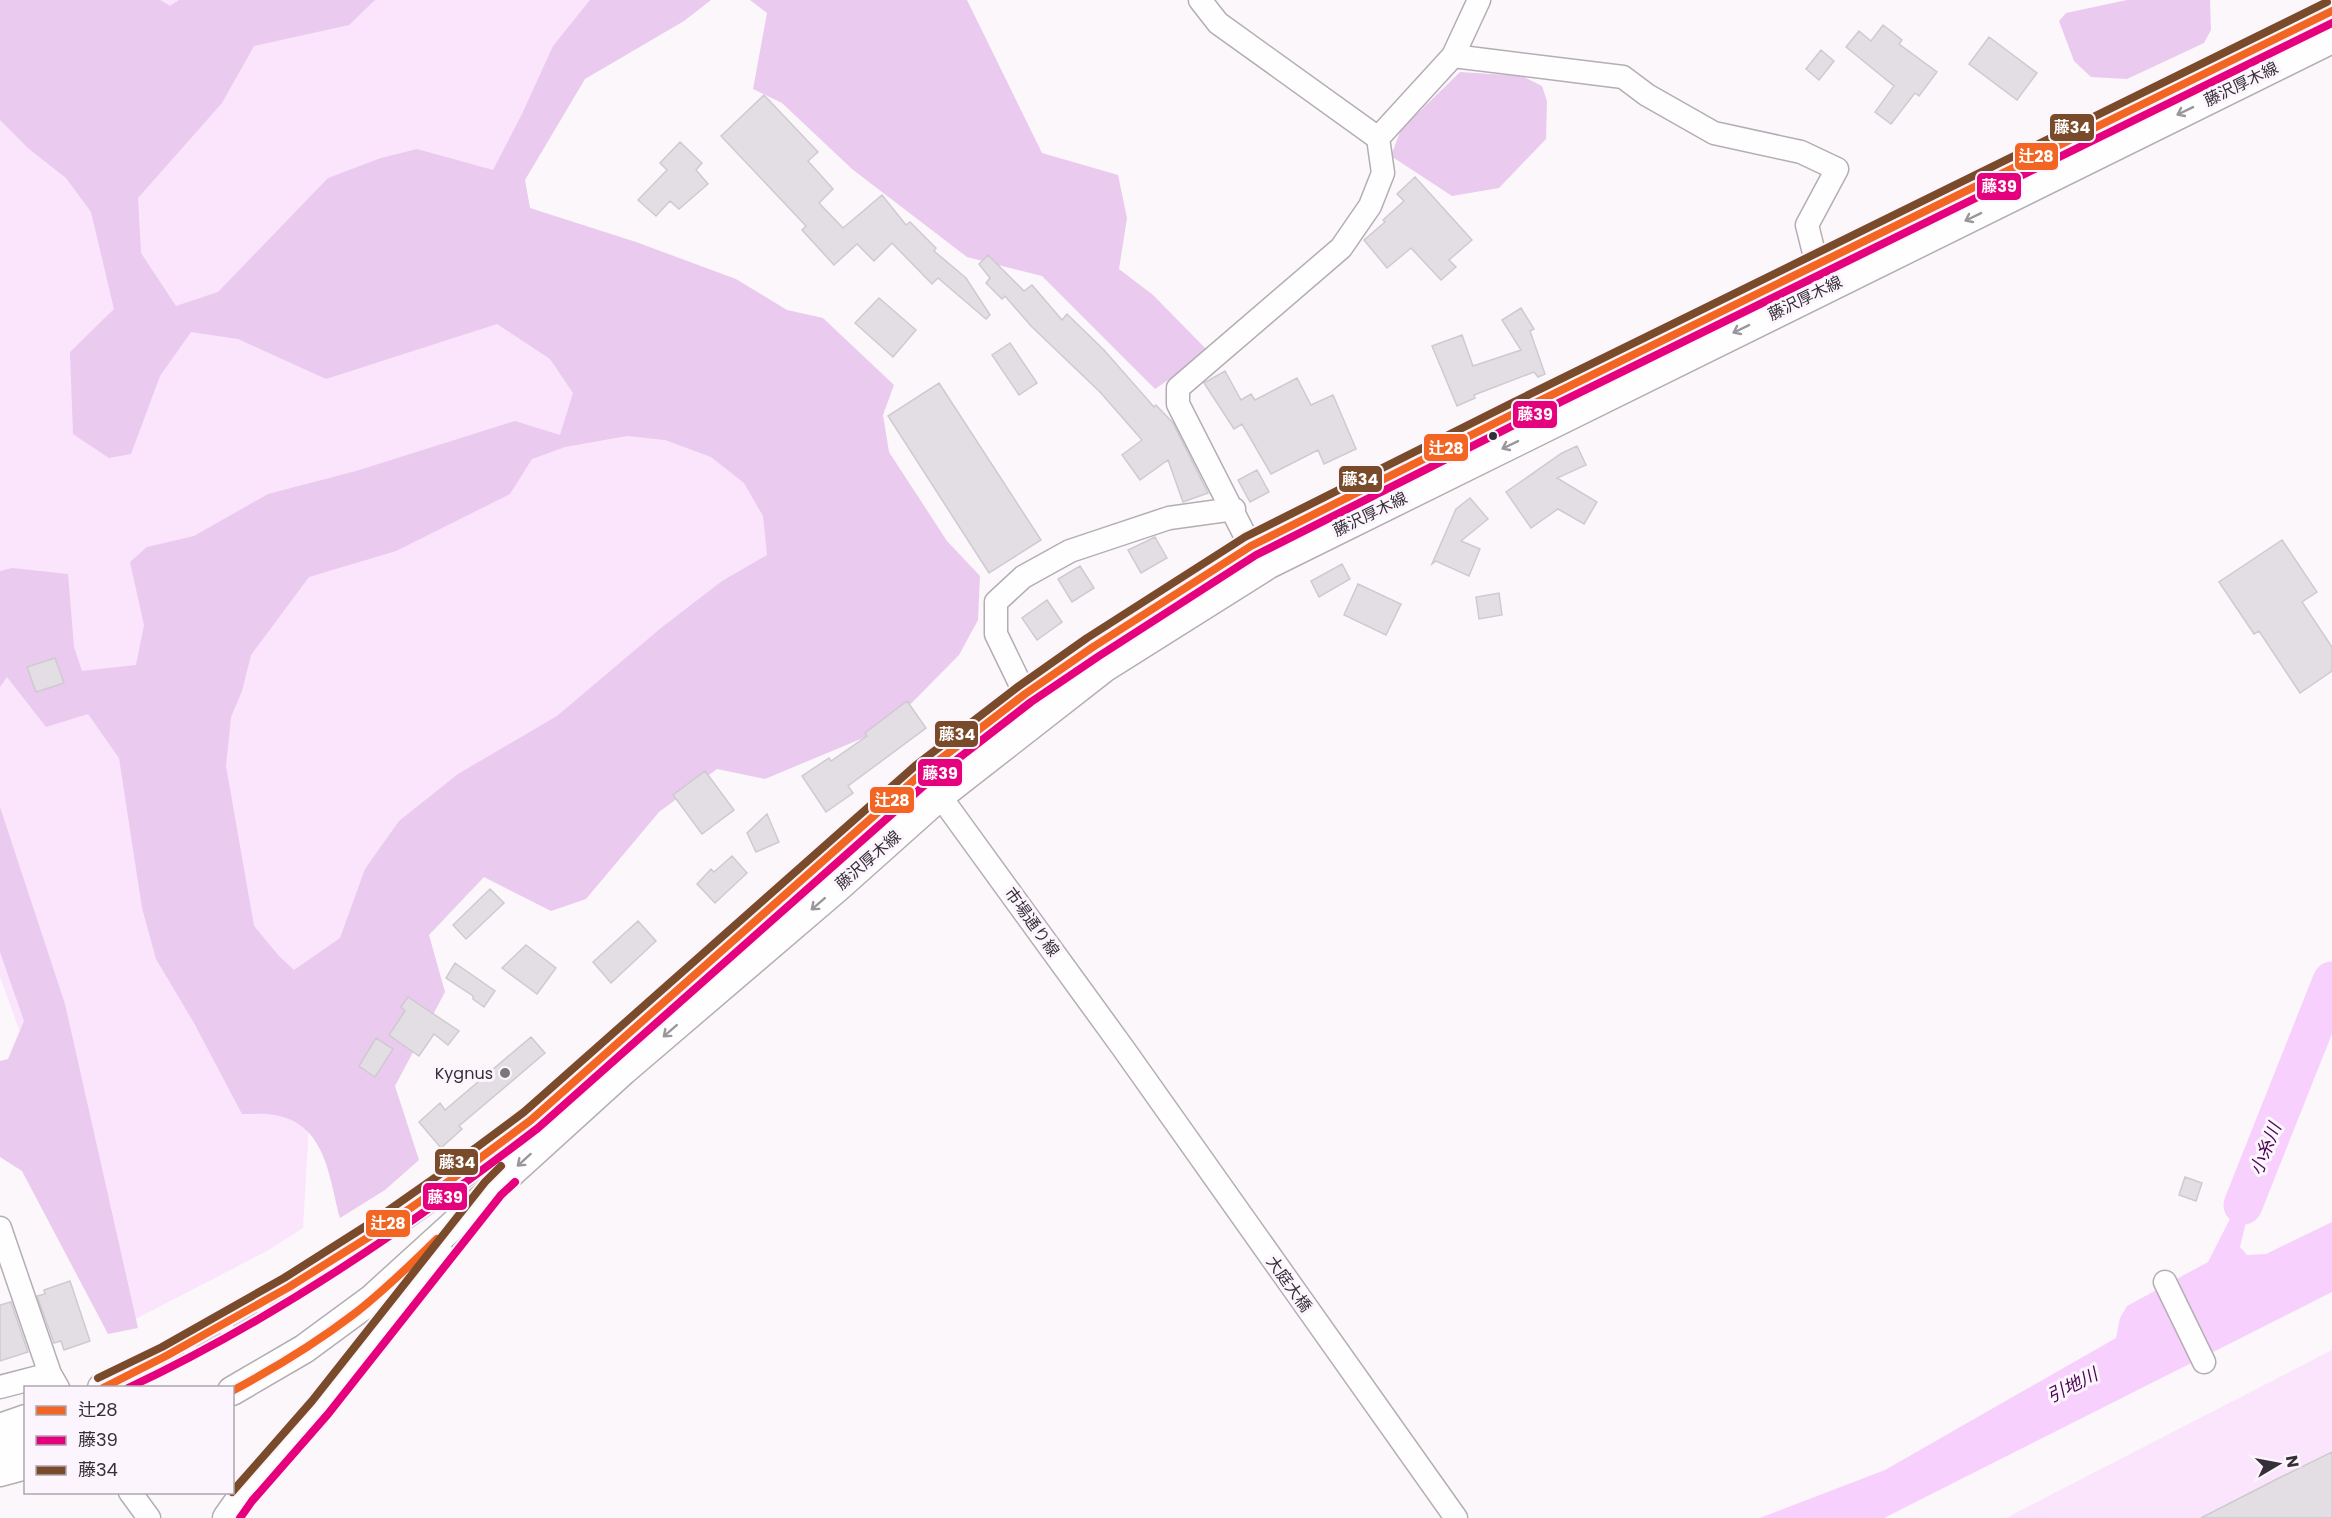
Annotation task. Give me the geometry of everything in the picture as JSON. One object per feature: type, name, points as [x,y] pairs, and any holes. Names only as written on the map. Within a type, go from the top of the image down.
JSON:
[{"type":"main road","name":"藤沢厚木線","points":[[394,1222],[463,1173],[531,1120],[921,774],[1025,694],[1093,647],[1519,411],[2332,11]]},
{"type":"main road","name":"藤沢厚木線","points":[[234,1390],[304,1349],[372,1299],[624,1070],[838,887],[940,796],[1104,668],[1256,557],[1720,340],[2332,39]]},
{"type":"main road","name":"藤沢厚木線","points":[[227,1518],[244,1494],[320,1408],[493,1188]]},
{"type":"main road","points":[[0,1428],[24,1420]]},
{"type":"main road","points":[[0,1451],[24,1445]]},
{"type":"main road","points":[[0,1472],[24,1466]]},
{"type":"street","points":[[1200,0],[1218,23],[1378,138],[1383,173],[1370,206],[1341,248],[1178,388],[1178,404],[1234,509],[1256,557]]},
{"type":"street","points":[[1378,138],[1453,56],[1479,0]]},
{"type":"street","points":[[1453,56],[1623,77],[1647,95],[1714,132],[1801,152],[1837,169],[1807,225],[1817,265]]},
{"type":"street","points":[[1025,694],[996,634],[996,602],[1023,577],[1070,551],[1169,518],[1234,509]]},
{"type":"street","name":"市場通り線","points":[[921,774],[940,796],[1123,1048]]},
{"type":"street","name":"大庭大橋","points":[[1123,1048],[1456,1518]]},
{"type":"street","points":[[0,1228],[54,1381],[0,1387]]},
{"type":"street","points":[[2165,1282],[2204,1362]]},
{"type":"street","points":[[131,1494],[149,1518]]},
{"type":"shaded area","points":[[0,0],[627,0],[590,40],[504,221],[515,305],[727,419],[789,547],[313,1056],[303,1228],[267,1251],[126,1324],[0,977]]},
{"type":"shaded area","points":[[0,0],[160,0],[170,6],[179,0],[375,0],[349,25],[254,46],[222,103],[138,198],[141,253],[176,306],[218,292],[328,178],[381,158],[417,149],[493,170],[553,46],[590,0],[711,0],[684,21],[585,79],[525,180],[530,208],[636,242],[736,279],[787,310],[823,318],[894,385],[883,415],[889,452],[947,541],[980,576],[978,620],[959,655],[887,728],[765,779],[717,769],[659,812],[586,899],[551,911],[484,877],[429,935],[445,992],[395,1086],[419,1160],[385,1190],[340,1218],[328,1170],[315,1141],[305,1129],[292,1120],[271,1114],[242,1114],[194,1023],[156,959],[142,908],[119,758],[88,714],[46,727],[7,677],[0,687],[0,571],[12,568],[68,574],[74,647],[82,671],[136,665],[144,625],[130,562],[147,547],[194,536],[268,494],[356,471],[515,421],[560,435],[573,393],[550,359],[497,324],[326,379],[238,339],[191,332],[160,376],[131,454],[109,458],[73,434],[70,352],[114,309],[91,212],[66,178],[29,149],[0,120]],"holes":[[[627,436],[665,440],[711,457],[744,483],[763,516],[767,555],[722,581],[661,628],[557,716],[458,774],[399,821],[365,869],[340,938],[294,970],[254,926],[226,766],[231,717],[242,691],[251,655],[309,577],[396,551],[510,494],[532,459],[565,447]]]},
{"type":"shaded area","points":[[750,0],[967,0],[1042,153],[1118,175],[1127,218],[1119,269],[1153,295],[1209,352],[1155,389],[1042,276],[967,257],[852,169],[782,103],[753,89],[767,13]]},
{"type":"shaded area","points":[[2127,0],[2210,0],[2211,30],[2204,43],[2127,79],[2091,77],[2074,61],[2059,21],[2066,13]]},
{"type":"shaded area","points":[[1460,72],[1522,76],[1542,86],[1547,101],[1546,139],[1499,188],[1452,196],[1391,156],[1404,121],[1418,113]]},
{"type":"shaded area","points":[[0,807],[65,1004],[138,1328],[108,1334],[22,1171],[0,1157],[0,1061],[8,1059],[24,1021],[0,952]]},
{"type":"shaded area","points":[[2332,1350],[2332,1518],[2006,1518]]},
{"type":"water","name":"引地川","points":[[2262,1156],[2240,1247],[2247,1255],[2266,1254],[2332,1222],[2332,1292],[1884,1518],[1760,1518],[1885,1470],[2116,1338],[2120,1318],[2127,1306],[2208,1262]]},
{"type":"building","points":[[1883,25],[1902,40],[1899,44],[1937,72],[1919,96],[1915,93],[1891,124],[1875,112],[1894,86],[1846,47],[1859,31],[1871,41]]},
{"type":"building","points":[[1989,37],[2037,73],[2017,100],[1969,64]]},
{"type":"building","points":[[1821,50],[1834,61],[1819,80],[1806,69]]},
{"type":"building","points":[[764,95],[818,152],[808,161],[833,189],[819,203],[843,228],[882,195],[906,225],[910,222],[936,248],[934,251],[966,278],[990,315],[986,319],[938,278],[932,284],[892,243],[874,261],[857,244],[834,265],[802,230],[806,226],[721,136]]},
{"type":"building","points":[[680,142],[702,163],[696,170],[708,184],[679,209],[670,201],[656,216],[638,200],[667,170],[660,163]]},
{"type":"building","points":[[1415,177],[1472,240],[1449,260],[1456,267],[1441,280],[1411,248],[1387,268],[1364,240],[1404,201],[1397,194]]},
{"type":"building","points":[[988,255],[1024,291],[1032,285],[1062,320],[1067,314],[1104,350],[1154,407],[1156,405],[1173,423],[1208,493],[1183,502],[1168,460],[1140,480],[1122,455],[1142,440],[1100,392],[1031,326],[1005,296],[1002,299],[986,283],[990,278],[979,264]]},
{"type":"building","points":[[879,298],[916,330],[893,357],[855,323]]},
{"type":"building","points":[[1521,308],[1534,329],[1530,331],[1545,374],[1538,377],[1534,372],[1474,395],[1475,398],[1457,406],[1432,346],[1462,335],[1473,366],[1521,350],[1502,320]]},
{"type":"building","points":[[1010,343],[1037,383],[1019,395],[992,355]]},
{"type":"building","points":[[1225,371],[1241,400],[1251,394],[1255,400],[1297,378],[1311,405],[1333,395],[1356,449],[1324,464],[1318,450],[1271,474],[1242,424],[1234,429],[1204,383]]},
{"type":"building","points":[[939,383],[1041,540],[989,573],[888,416]]},
{"type":"building","points":[[1577,446],[1586,465],[1557,478],[1597,502],[1584,524],[1558,509],[1531,528],[1506,492],[1562,453]]},
{"type":"building","points":[[1257,470],[1269,492],[1250,502],[1238,480]]},
{"type":"building","points":[[1470,498],[1488,519],[1461,541],[1480,549],[1469,576],[1436,561],[1432,564],[1456,509]]},
{"type":"building","points":[[1155,537],[1167,558],[1141,573],[1128,550]]},
{"type":"building","points":[[2282,540],[2317,592],[2302,602],[2332,647],[2332,671],[2300,693],[2259,631],[2254,634],[2219,582]]},
{"type":"building","points":[[1342,564],[1350,579],[1319,597],[1311,581]]},
{"type":"building","points":[[1080,566],[1094,588],[1072,602],[1058,579]]},
{"type":"building","points":[[1358,584],[1401,604],[1386,635],[1344,615]]},
{"type":"building","points":[[1499,593],[1502,615],[1479,619],[1476,597]]},
{"type":"building","points":[[1047,600],[1062,622],[1037,640],[1022,618]]},
{"type":"building","points":[[55,658],[64,683],[36,692],[27,667]]},
{"type":"building","points":[[907,701],[926,728],[848,786],[853,793],[826,812],[802,776],[829,758],[831,761],[867,736],[865,733]]},
{"type":"building","points":[[705,771],[734,810],[702,834],[673,795]]},
{"type":"building","points":[[767,814],[779,842],[756,852],[747,833]]},
{"type":"building","points":[[732,856],[747,873],[715,903],[697,884],[711,869],[714,872]]},
{"type":"building","points":[[490,889],[504,903],[466,939],[453,925]]},
{"type":"building","points":[[638,921],[656,941],[611,983],[593,962]]},
{"type":"building","points":[[526,945],[556,968],[537,994],[502,968]]},
{"type":"building","points":[[455,963],[495,991],[484,1007],[473,999],[473,996],[446,978]]},
{"type":"building","points":[[408,997],[459,1031],[448,1045],[434,1034],[419,1056],[389,1035],[405,1011],[401,1007]]},
{"type":"building","points":[[531,1037],[545,1053],[459,1126],[462,1129],[441,1148],[419,1122],[440,1103],[445,1110]]},
{"type":"building","points":[[376,1038],[393,1049],[375,1077],[359,1066]]},
{"type":"building","points":[[2185,1177],[2202,1183],[2196,1201],[2179,1195]]},
{"type":"building","points":[[70,1281],[90,1341],[64,1350],[61,1341],[54,1343],[37,1296],[45,1294],[44,1290]]},
{"type":"building","points":[[11,1302],[28,1352],[0,1361],[0,1305]]},
{"type":"building","points":[[2332,1452],[2332,1518],[2201,1518],[2279,1478]]},
{"type":"waterway","name":"小糸川","points":[[2243,1205],[2332,981]]},
{"type":"tunnel","points":[[119,1380],[262,1305],[394,1222]]},
{"type":"transit line","name":"藤34","points":[[98,1378],[162,1347],[284,1278],[366,1226],[446,1170],[524,1112],[915,766],[1019,686],[1087,638],[1245,537],[2327,2]]},
{"type":"transit line","name":"辻28","points":[[107,1386],[166,1356],[289,1287],[372,1235],[452,1179],[531,1120],[921,774],[1025,694],[1093,647],[1251,546],[1519,411],[2332,11]]},
{"type":"transit line","name":"藤39","points":[[132,1386],[183,1361],[289,1301],[391,1235],[490,1164],[538,1128],[928,782],[1031,702],[1256,555],[1524,420],[2332,23]]},
{"type":"transit line","name":"藤34","points":[[234,1490],[312,1401],[485,1182],[501,1166]]},
{"type":"transit line","name":"藤39","points":[[240,1518],[252,1501],[328,1414],[501,1195],[515,1182]]},
{"type":"transit line","name":"辻28","points":[[234,1390],[295,1355],[340,1325],[386,1287],[437,1239]]},
{"type":"place","name":"Kygnus","points":[[505,1073]]}]
